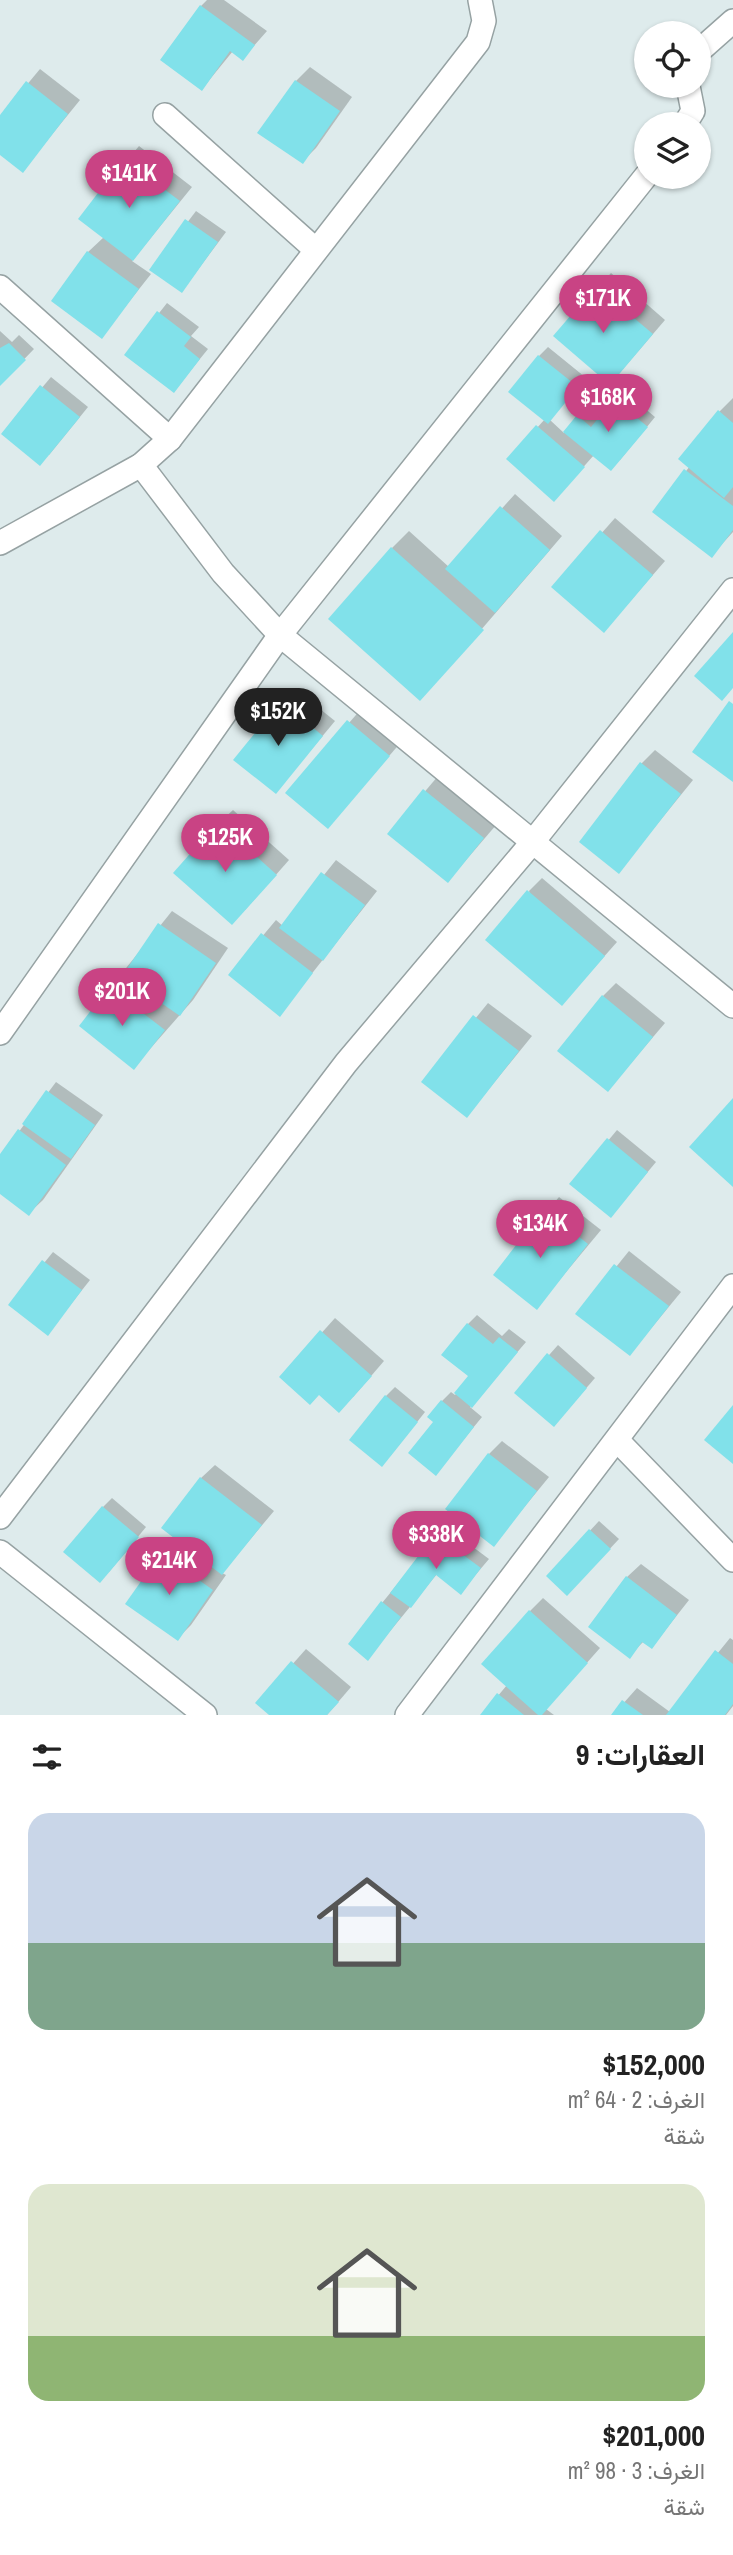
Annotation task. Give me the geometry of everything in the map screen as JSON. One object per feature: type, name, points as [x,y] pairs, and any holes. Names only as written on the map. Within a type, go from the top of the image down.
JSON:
[{"type":"street","points":[[0,543],[141,465],[170,439],[478,42],[484,21],[480,0]]},
{"type":"street","points":[[711,40],[733,21]]},
{"type":"street","points":[[164,115],[317,250]]},
{"type":"street","points":[[0,1032],[280,635],[575,269],[636,189]]},
{"type":"street","points":[[0,287],[170,439]]},
{"type":"street","points":[[141,465],[223,573],[280,635],[531,844],[733,1006]]},
{"type":"street","points":[[0,1517],[346,1063],[531,844],[733,590]]},
{"type":"street","points":[[407,1715],[733,1286]]},
{"type":"street","points":[[617,1440],[733,1560]]},
{"type":"street","points":[[0,1552],[205,1715]]},
{"type":"building","points":[[200,5],[255,45],[243,61],[230,51],[202,91],[160,60]]},
{"type":"building","points":[[295,80],[340,111],[303,164],[257,133]]},
{"type":"building","points":[[26,81],[68,114],[23,173],[0,155],[0,115]]},
{"type":"building","points":[[124,159],[180,201],[133,261],[78,219]]},
{"type":"building","points":[[185,219],[218,242],[182,293],[149,270]]},
{"type":"building","points":[[87,251],[139,289],[102,339],[51,301]]},
{"type":"building","points":[[596,286],[653,334],[610,385],[553,336]]},
{"type":"building","points":[[157,311],[191,337],[184,346],[200,359],[174,393],[124,355]]},
{"type":"building","points":[[9,343],[26,360],[0,386],[0,348]]},
{"type":"building","points":[[538,355],[578,387],[548,424],[508,392]]},
{"type":"building","points":[[40,385],[80,417],[40,466],[1,434]]},
{"type":"building","points":[[614,399],[648,427],[611,471],[563,432],[577,415],[591,427]]},
{"type":"building","points":[[718,410],[733,423],[733,487],[724,498],[678,459]]},
{"type":"building","points":[[536,425],[585,467],[554,502],[506,459]]},
{"type":"building","points":[[684,469],[733,506],[733,530],[712,558],[652,512]]},
{"type":"building","points":[[500,506],[550,550],[495,613],[445,569]]},
{"type":"building","points":[[600,530],[653,575],[604,633],[551,587]]},
{"type":"building","points":[[391,547],[484,630],[420,701],[328,619]]},
{"type":"building","points":[[733,632],[733,688],[722,701],[694,676]]},
{"type":"building","points":[[281,701],[323,736],[276,794],[233,760]]},
{"type":"building","points":[[729,701],[733,704],[733,782],[692,752]]},
{"type":"building","points":[[347,720],[390,756],[328,829],[285,793]]},
{"type":"building","points":[[640,762],[681,794],[619,874],[579,842]]},
{"type":"building","points":[[423,789],[484,838],[448,883],[387,834]]},
{"type":"building","points":[[218,822],[277,875],[232,925],[173,873]]},
{"type":"building","points":[[321,872],[365,905],[323,961],[279,928]]},
{"type":"building","points":[[527,890],[605,956],[562,1006],[485,940]]},
{"type":"building","points":[[158,923],[216,963],[180,1016],[122,976]]},
{"type":"building","points":[[261,933],[313,973],[280,1017],[228,975]]},
{"type":"building","points":[[109,987],[165,1030],[134,1070],[79,1026]]},
{"type":"building","points":[[602,995],[653,1037],[608,1092],[557,1051]]},
{"type":"building","points":[[473,1015],[519,1051],[467,1118],[421,1082]]},
{"type":"building","points":[[46,1090],[95,1125],[71,1159],[22,1124]]},
{"type":"building","points":[[733,1098],[733,1187],[689,1147]]},
{"type":"building","points":[[18,1129],[66,1165],[29,1216],[0,1194],[0,1154]]},
{"type":"building","points":[[607,1138],[648,1172],[611,1218],[569,1184]]},
{"type":"building","points":[[544,1209],[588,1244],[537,1310],[493,1275]]},
{"type":"building","points":[[42,1260],[82,1290],[48,1336],[8,1305]]},
{"type":"building","points":[[614,1264],[669,1306],[630,1356],[575,1314]]},
{"type":"building","points":[[467,1323],[493,1344],[499,1337],[518,1352],[472,1408],[454,1393],[468,1376],[441,1355]]},
{"type":"building","points":[[320,1330],[372,1376],[339,1413],[319,1395],[310,1405],[279,1377]]},
{"type":"building","points":[[547,1353],[587,1388],[554,1427],[514,1393]]},
{"type":"building","points":[[385,1395],[418,1422],[382,1467],[349,1440]]},
{"type":"building","points":[[441,1400],[474,1427],[436,1476],[408,1453],[433,1422],[427,1417]]},
{"type":"building","points":[[733,1405],[733,1464],[704,1440]]},
{"type":"building","points":[[488,1453],[537,1491],[494,1547],[445,1509]]},
{"type":"building","points":[[200,1477],[262,1525],[222,1575],[161,1528]]},
{"type":"building","points":[[102,1506],[139,1537],[100,1583],[63,1552]]},
{"type":"building","points":[[589,1529],[611,1549],[567,1596],[546,1576]]},
{"type":"building","points":[[435,1534],[481,1568],[461,1595],[436,1575],[411,1608],[390,1593]]},
{"type":"building","points":[[161,1553],[213,1590],[178,1641],[125,1604]]},
{"type":"building","points":[[626,1576],[677,1615],[652,1649],[642,1642],[630,1659],[588,1627]]},
{"type":"building","points":[[381,1601],[401,1617],[368,1661],[348,1644]]},
{"type":"building","points":[[529,1610],[588,1663],[542,1715],[538,1715],[481,1664]]},
{"type":"building","points":[[715,1650],[733,1664],[733,1704],[725,1715],[666,1715]]},
{"type":"building","points":[[291,1661],[339,1702],[327,1715],[269,1715],[255,1703]]},
{"type":"building","points":[[497,1693],[524,1715],[480,1715]]},
{"type":"building","points":[[622,1700],[643,1715],[611,1715]]}]
